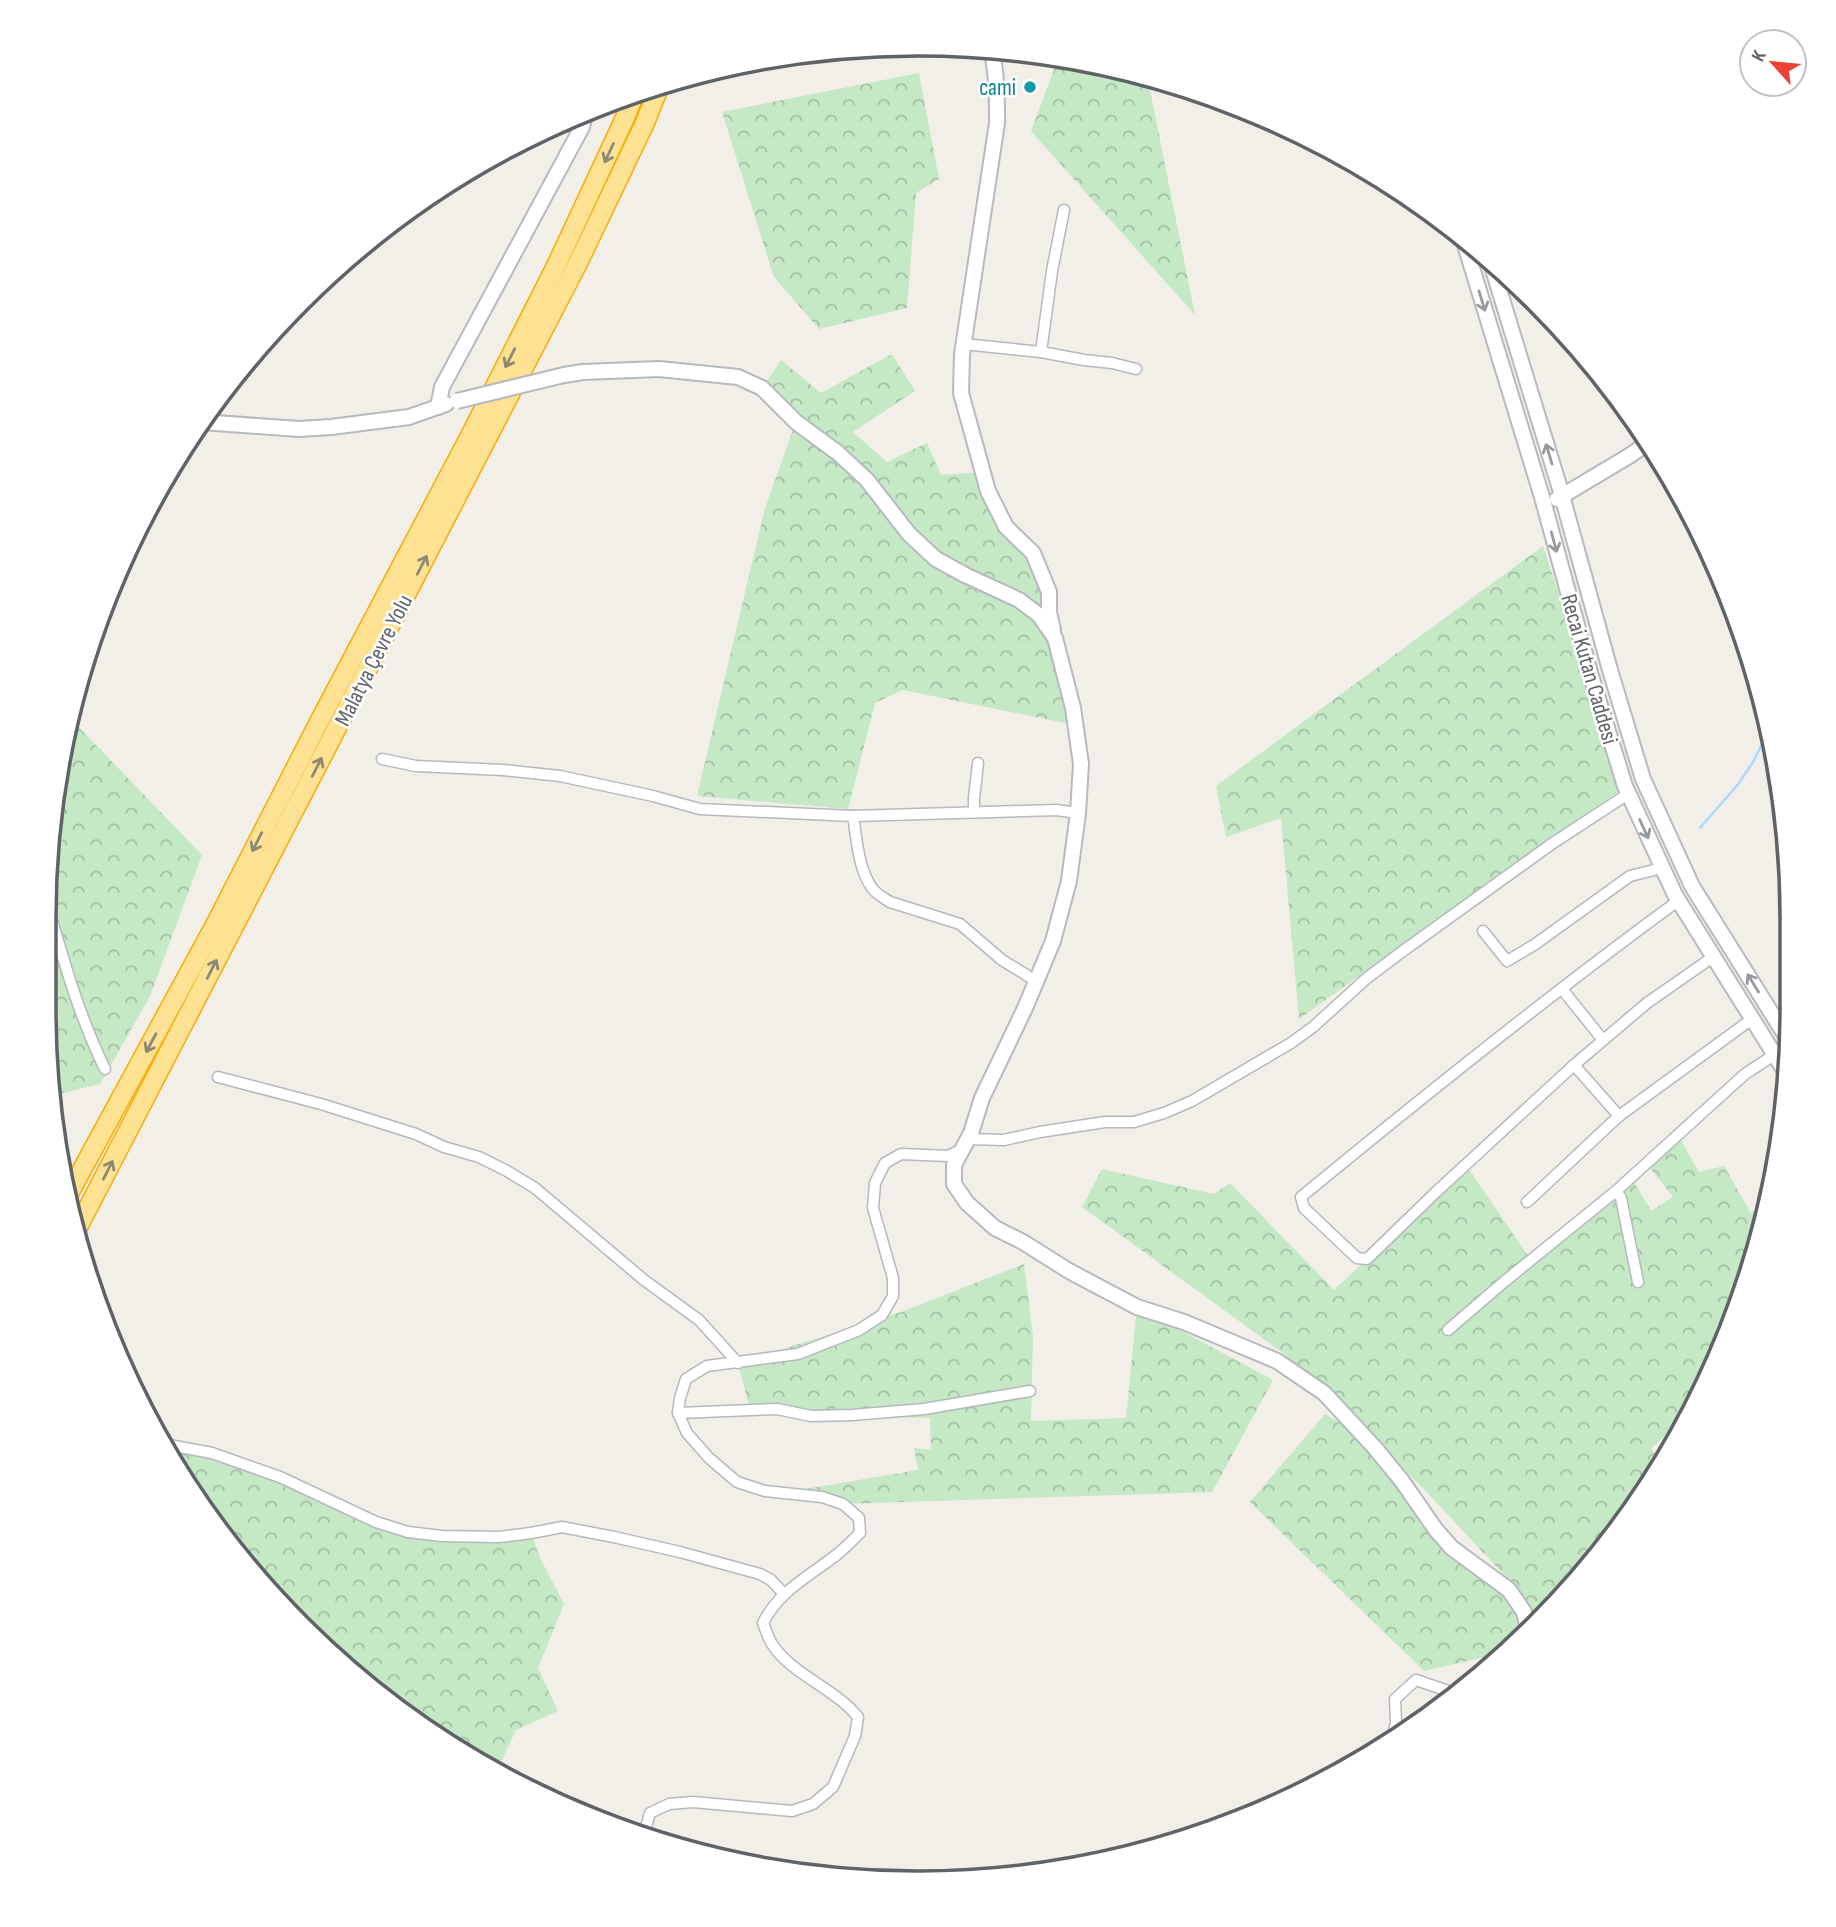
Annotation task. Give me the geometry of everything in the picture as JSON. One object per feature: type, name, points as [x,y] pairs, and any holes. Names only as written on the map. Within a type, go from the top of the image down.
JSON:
[{"type":"highway","name":"Malatya Çevre Yolu","points":[[82,1219],[579,263],[655,98]]},
{"type":"highway","name":"Malatya Çevre Yolu","points":[[74,1184],[215,925],[470,436],[556,266],[629,107]]},
{"type":"street","points":[[954,1184],[954,1165],[1053,941],[1069,881],[1081,764],[1073,708],[1049,612],[1049,592],[1033,554],[1006,527],[988,491],[961,393],[964,344],[997,123],[994,60]]},
{"type":"street","points":[[438,407],[442,387],[583,124]]},
{"type":"street","points":[[1041,352],[1064,210]]},
{"type":"street","name":"Recai Kutan Caddesi","points":[[1468,255],[1628,794],[1678,901],[1778,1061]]},
{"type":"street","name":"Recai Kutan Caddesi","points":[[1496,279],[1643,779],[1692,886],[1779,1026]]},
{"type":"street","points":[[964,344],[1041,352],[1136,369]]},
{"type":"street","points":[[213,423],[299,429],[331,428],[409,417],[457,401],[583,372],[659,369],[738,377],[762,388],[796,422],[838,453],[867,480],[909,534],[936,559],[965,576],[1019,600],[1039,615],[1055,638]]},
{"type":"street","points":[[1544,506],[1641,448]]},
{"type":"street","points":[[382,759],[416,766],[560,776],[700,809],[853,816],[1056,810],[1078,813]]},
{"type":"street","points":[[974,812],[978,763]]},
{"type":"street","points":[[646,1827],[650,1813],[669,1804],[693,1801],[792,1811],[813,1804],[833,1787],[855,1736],[858,1717],[849,1706],[791,1665],[772,1645],[763,1623],[770,1609],[784,1594],[860,1533],[859,1518],[843,1504],[822,1497],[765,1491],[737,1482],[709,1458],[687,1433],[678,1413],[686,1379],[707,1366],[798,1354],[859,1330],[882,1315],[893,1296],[893,1278],[873,1208],[875,1182],[884,1163],[901,1154],[948,1156],[965,1144],[1004,1140],[1105,1122],[1134,1122],[1192,1101],[1291,1043],[1403,951],[1553,843],[1628,794]]},
{"type":"street","points":[[853,816],[860,861],[872,888],[890,902],[960,924],[1002,960],[1036,981]]},
{"type":"street","points":[[1483,931],[1507,961],[1534,945],[1630,876],[1662,868]]},
{"type":"street","points":[[1678,901],[1463,1064],[1301,1197],[1304,1208],[1357,1258],[1367,1259],[1574,1065],[1647,1003],[1713,957]]},
{"type":"street","points":[[56,932],[89,1038],[105,1069]]},
{"type":"street","points":[[1562,989],[1603,1040]]},
{"type":"street","points":[[1527,1202],[1619,1116],[1752,1019]]},
{"type":"street","points":[[1448,1330],[1616,1191],[1745,1074],[1774,1055]]},
{"type":"street","points":[[1574,1065],[1619,1116]]},
{"type":"street","points":[[218,1077],[298,1097],[416,1134],[444,1147],[479,1157],[507,1171],[535,1188],[644,1280],[699,1320],[738,1363]]},
{"type":"street","points":[[937,1156],[948,1166],[954,1184],[967,1203],[995,1228],[1137,1307],[1184,1322],[1277,1361],[1324,1393],[1375,1448],[1452,1548],[1509,1590],[1524,1612],[1526,1621]]},
{"type":"street","points":[[1616,1191],[1621,1198],[1638,1282]]},
{"type":"street","points":[[678,1413],[777,1409],[811,1416],[852,1415],[924,1409],[1030,1391]]},
{"type":"street","points":[[175,1446],[212,1453],[280,1477],[376,1521],[408,1532],[442,1536],[499,1537],[562,1527],[641,1543],[760,1574],[771,1580],[784,1594]]},
{"type":"street","points":[[1395,1727],[1395,1699],[1416,1680],[1446,1690]]},
{"type":"green space","points":[[1055,67],[1150,88],[1195,315],[1031,131]]},
{"type":"green space","points":[[919,73],[939,179],[916,193],[907,308],[819,329],[774,277],[722,112]]},
{"type":"green space","points":[[892,354],[915,391],[853,432],[887,462],[927,443],[941,475],[983,472],[1006,527],[1033,553],[1049,592],[1039,615],[1055,638],[1075,725],[903,690],[875,703],[848,809],[697,796],[765,508],[796,422],[762,388],[781,360],[821,393]]},
{"type":"green space","points":[[1543,546],[1623,788],[1299,1019],[1281,818],[1226,837],[1216,786]]},
{"type":"green space","points":[[78,726],[202,855],[150,996],[100,1084],[61,1094],[58,1065],[58,862],[63,805]]},
{"type":"green space","points":[[1678,1135],[1699,1172],[1724,1166],[1750,1212],[1756,1211],[1734,1286],[1714,1339],[1670,1431],[1651,1449],[1656,1454],[1602,1534],[1566,1577],[1528,1619],[1486,1657],[1424,1671],[1250,1502],[1325,1414],[1367,1439],[1444,1539],[1516,1604],[1505,1576],[1422,1487],[1283,1353],[1082,1207],[1102,1169],[1214,1194],[1230,1183],[1334,1290],[1466,1165],[1531,1260],[1631,1177],[1651,1211],[1673,1197],[1646,1163]]},
{"type":"green space","points":[[1024,1264],[1033,1337],[1031,1421],[1126,1418],[1137,1307],[1273,1380],[1212,1492],[843,1504],[781,1493],[918,1470],[914,1448],[931,1450],[930,1418],[811,1416],[750,1410],[738,1363],[901,1312]]},
{"type":"green space","points":[[175,1446],[212,1453],[408,1532],[531,1533],[540,1558],[564,1604],[538,1668],[558,1711],[516,1730],[501,1763],[439,1726],[393,1693],[308,1619],[270,1577],[234,1534]]},
{"type":"waterway","points":[[1700,828],[1739,783],[1762,744]]},
{"type":"place","name":"cami","points":[[1030,87]]}]
